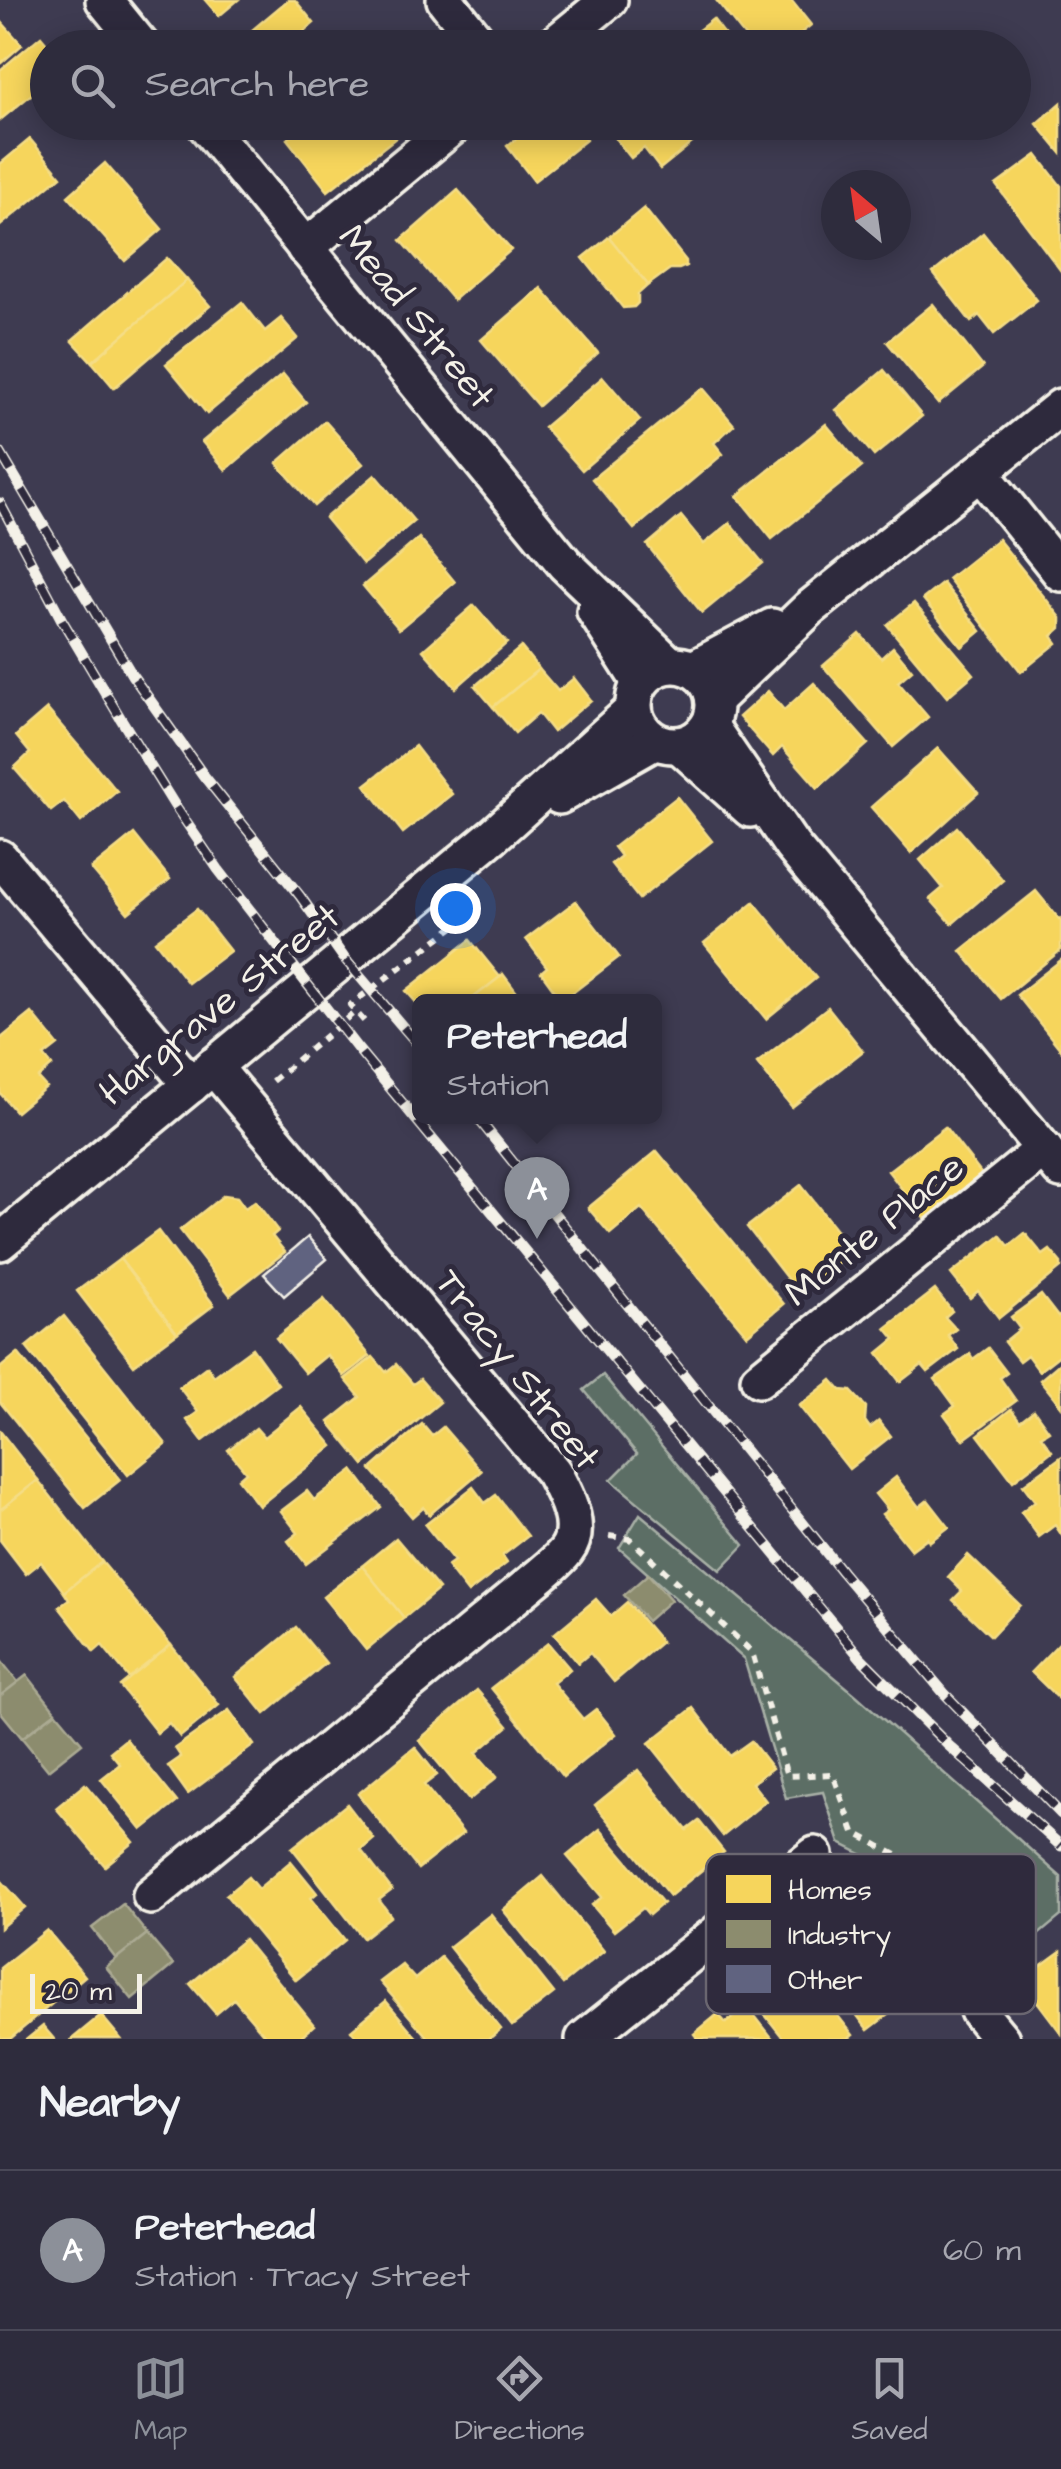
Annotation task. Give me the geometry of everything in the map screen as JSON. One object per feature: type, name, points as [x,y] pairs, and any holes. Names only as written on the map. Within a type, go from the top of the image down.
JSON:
[{"type":"street","points":[[104,0],[128,30]]},
{"type":"street","points":[[445,0],[469,30]]},
{"type":"street","points":[[572,30],[609,0]]},
{"type":"street","name":"Mead Street","points":[[218,140],[659,681]]},
{"type":"street","points":[[305,248],[436,140]]},
{"type":"street","name":"Hargrave Street","points":[[712,712],[808,608],[1061,407]]},
{"type":"street","points":[[980,472],[1061,573]]},
{"type":"street","name":"Hargrave Street","points":[[0,1242],[494,835],[659,681],[808,608]]},
{"type":"street","points":[[792,846],[666,743],[638,725],[659,681],[710,685],[712,712],[792,846],[1052,1159]]},
{"type":"street","points":[[666,743],[694,740],[712,712]]},
{"type":"street","name":"Hargrave Street","points":[[494,835],[666,743]]},
{"type":"street","name":"Tracy Street","points":[[0,858],[202,1075],[553,1472],[568,1500],[573,1530],[569,1548],[542,1574],[152,1896]]},
{"type":"street","name":"Monte Place","points":[[758,1379],[1052,1159]]},
{"type":"street","points":[[584,2039],[706,1941]]},
{"type":"street","points":[[970,2014],[1001,2039]]},
{"type":"path","points":[[269,1084],[356,1012]]},
{"type":"path","points":[[573,1530],[630,1539],[752,1652],[786,1776],[833,1774],[854,1832],[894,1854]]},
{"type":"green space","points":[[603,1375],[744,1545],[720,1570],[611,1480],[637,1454],[584,1390]]},
{"type":"green space","points":[[640,1514],[856,1695],[1035,1854],[862,1854],[840,1843],[823,1792],[786,1798],[744,1659],[619,1548]]},
{"type":"green space","points":[[1036,1855],[1061,1877],[1061,1916],[1036,1937]]},
{"type":"building: Homes","points":[[205,0],[238,0],[219,16]]},
{"type":"building: Homes","points":[[288,0],[295,0],[314,23],[306,30],[252,30]]},
{"type":"building: Homes","points":[[716,0],[791,0],[811,25],[805,30],[740,30]]},
{"type":"building: Homes","points":[[713,19],[721,30],[699,30]]},
{"type":"building: Homes","points":[[0,20],[22,45],[0,64]]},
{"type":"building: Homes","points":[[30,45],[30,96],[0,120],[0,70]]},
{"type":"building: Homes","points":[[1061,103],[1061,153],[1037,124]]},
{"type":"building: Homes","points":[[30,139],[61,176],[0,226],[0,164]]},
{"type":"building: Homes","points":[[288,140],[393,140],[328,191]]},
{"type":"building: Homes","points":[[514,140],[586,140],[534,181],[507,146]]},
{"type":"building: Homes","points":[[616,140],[692,143],[660,169],[644,148],[631,158]]},
{"type":"building: Homes","points":[[1037,155],[1061,186],[1061,271],[996,185]]},
{"type":"building: Homes","points":[[105,163],[162,229],[125,261],[68,196]]},
{"type":"building: Homes","points":[[458,190],[511,250],[453,300],[401,240]]},
{"type":"building: Homes","points":[[644,208],[686,261],[686,266],[670,269],[648,285],[609,237]]},
{"type":"building: Homes","points":[[983,233],[1037,300],[994,334],[979,315],[971,322],[933,273]]},
{"type":"building: Homes","points":[[609,237],[648,285],[638,294],[634,307],[623,308],[583,258]]},
{"type":"building: Homes","points":[[167,258],[187,280],[92,362],[72,340]]},
{"type":"building: Homes","points":[[187,280],[210,306],[114,388],[92,362]]},
{"type":"building: Homes","points":[[541,288],[598,353],[538,406],[481,340]]},
{"type":"building: Homes","points":[[242,302],[265,331],[281,318],[298,338],[207,414],[166,364]]},
{"type":"building: Homes","points":[[933,304],[983,367],[938,404],[887,342]]},
{"type":"building: Homes","points":[[884,370],[922,416],[874,456],[836,410]]},
{"type":"building: Homes","points":[[283,374],[306,402],[226,470],[202,442]]},
{"type":"building: Homes","points":[[603,377],[640,420],[582,470],[544,427]]},
{"type":"building: Homes","points":[[703,388],[734,425],[714,443],[723,454],[634,529],[592,479]]},
{"type":"building: Homes","points":[[325,421],[363,464],[314,506],[277,463]]},
{"type":"building: Homes","points":[[826,424],[862,467],[772,539],[737,496]]},
{"type":"building: Homes","points":[[375,475],[414,521],[363,564],[325,518]]},
{"type":"building: Homes","points":[[681,516],[704,544],[730,523],[763,563],[702,613],[647,545]]},
{"type":"building: Homes","points":[[419,538],[455,582],[399,629],[363,586]]},
{"type":"building: Homes","points":[[998,539],[1061,618],[1061,628],[1052,636],[1057,643],[1021,672],[948,579]]},
{"type":"building: Homes","points":[[943,583],[981,631],[962,647],[923,599]]},
{"type":"building: Homes","points":[[914,603],[974,674],[947,697],[887,625]]},
{"type":"building: Homes","points":[[474,605],[507,643],[456,688],[423,650]]},
{"type":"building: Homes","points":[[860,634],[881,658],[893,647],[912,670],[898,682],[928,717],[893,747],[823,666]]},
{"type":"building: Homes","points":[[521,647],[539,669],[493,707],[475,686]]},
{"type":"building: Homes","points":[[539,669],[558,691],[574,678],[591,700],[553,732],[538,713],[515,733],[493,707]]},
{"type":"building: Homes","points":[[814,683],[868,744],[818,788],[782,747],[773,756],[739,717],[768,691],[784,710]]},
{"type":"building: Homes","points":[[47,709],[117,791],[81,822],[64,801],[51,811],[14,768],[30,753],[16,736]]},
{"type":"building: Homes","points":[[415,746],[452,794],[403,833],[365,785]]},
{"type":"building: Homes","points":[[938,748],[978,793],[911,853],[871,807]]},
{"type":"building: Homes","points":[[677,797],[712,841],[639,899],[611,864],[621,856],[614,847]]},
{"type":"building: Homes","points":[[957,827],[1003,880],[952,924],[930,899],[943,888],[920,860]]},
{"type":"building: Homes","points":[[134,834],[170,879],[128,913],[91,869]]},
{"type":"building: Homes","points":[[1036,891],[1061,918],[1061,950],[1001,999],[961,951]]},
{"type":"building: Homes","points":[[576,901],[619,957],[571,994],[557,994],[541,972],[547,967],[526,939]]},
{"type":"building: Homes","points":[[754,902],[816,978],[766,1019],[704,943]]},
{"type":"building: Homes","points":[[197,909],[230,951],[188,983],[155,941]]},
{"type":"building: Homes","points":[[470,940],[500,977],[478,994],[412,994],[412,998],[406,991]]},
{"type":"building: Homes","points":[[1061,960],[1061,1050],[1017,995]]},
{"type":"building: Homes","points":[[503,974],[518,994],[478,994]]},
{"type":"building: Homes","points":[[828,1007],[863,1051],[792,1107],[757,1063]]},
{"type":"building: Homes","points":[[32,1013],[58,1045],[44,1056],[52,1066],[38,1078],[46,1087],[16,1112],[0,1093],[0,1039]]},
{"type":"building: Homes","points":[[945,1127],[983,1176],[926,1220],[888,1171]]},
{"type":"building: Homes","points":[[657,1151],[784,1304],[747,1335],[641,1208],[610,1234],[588,1208]]},
{"type":"building: Homes","points":[[801,1185],[853,1251],[799,1294],[747,1227]]},
{"type":"building: Homes","points":[[224,1195],[237,1197],[245,1208],[255,1201],[278,1231],[272,1236],[285,1252],[230,1295],[180,1230]]},
{"type":"building: Homes","points":[[158,1231],[214,1305],[177,1333],[120,1259]]},
{"type":"building: Homes","points":[[1025,1233],[1043,1255],[1050,1250],[1061,1268],[999,1318],[978,1291],[970,1298],[951,1274],[1000,1235],[1009,1246]]},
{"type":"building: Homes","points":[[120,1259],[177,1333],[134,1365],[77,1291]]},
{"type":"building: Homes","points":[[935,1290],[952,1311],[945,1317],[956,1329],[948,1335],[958,1349],[928,1372],[922,1365],[900,1382],[878,1353],[895,1339],[886,1328]]},
{"type":"building: Homes","points":[[1041,1295],[1058,1317],[1061,1315],[1061,1354],[1039,1371],[1027,1355],[1019,1361],[1004,1342],[1020,1329],[1011,1317]]},
{"type":"building: Homes","points":[[324,1299],[370,1356],[344,1376],[327,1355],[305,1373],[276,1338]]},
{"type":"building: Homes","points":[[64,1316],[166,1444],[128,1475],[26,1347]]},
{"type":"building: Homes","points":[[252,1348],[278,1384],[203,1441],[187,1420],[198,1412],[179,1387],[207,1366],[214,1376]]},
{"type":"building: Homes","points":[[988,1348],[1007,1373],[1000,1378],[1016,1401],[963,1440],[944,1414],[955,1406],[935,1379],[970,1354],[973,1359]]},
{"type":"building: Homes","points":[[18,1353],[120,1480],[85,1508],[0,1402],[0,1368]]},
{"type":"building: Homes","points":[[373,1357],[386,1372],[396,1364],[413,1384],[420,1379],[440,1402],[364,1465],[329,1422],[360,1397],[345,1379]]},
{"type":"building: Homes","points":[[1061,1362],[1061,1406],[1040,1380]]},
{"type":"building: Homes","points":[[832,1380],[841,1390],[851,1391],[866,1407],[865,1421],[870,1428],[879,1421],[891,1436],[849,1469],[799,1406]]},
{"type":"building: Homes","points":[[301,1407],[333,1446],[259,1506],[238,1479],[246,1472],[228,1450],[256,1428],[264,1437]]},
{"type":"building: Homes","points":[[1011,1409],[1020,1421],[1034,1410],[1049,1431],[1041,1436],[1052,1451],[1013,1481],[978,1435]]},
{"type":"building: Homes","points":[[422,1424],[432,1436],[443,1427],[481,1471],[429,1515],[423,1507],[412,1517],[371,1469]]},
{"type":"building: Homes","points":[[0,1431],[38,1480],[0,1510]]},
{"type":"building: Homes","points":[[1061,1457],[1061,1534],[1055,1525],[1039,1537],[1021,1512],[1035,1501],[1023,1485]]},
{"type":"building: Homes","points":[[353,1470],[381,1507],[306,1564],[288,1541],[298,1533],[281,1511],[307,1491],[314,1500]]},
{"type":"building: Homes","points":[[896,1477],[919,1507],[928,1500],[949,1527],[911,1550],[882,1514],[888,1510],[875,1494]]},
{"type":"building: Homes","points":[[38,1480],[102,1562],[64,1592],[41,1562],[26,1574],[0,1540],[0,1510]]},
{"type":"building: Homes","points":[[473,1487],[485,1503],[496,1495],[528,1536],[502,1556],[507,1563],[468,1593],[447,1566],[454,1561],[425,1525]]},
{"type":"building: Homes","points":[[396,1538],[439,1589],[404,1618],[362,1566]]},
{"type":"building: Homes","points":[[968,1555],[1020,1605],[991,1636],[953,1600],[962,1591],[948,1577]]},
{"type":"building: Homes","points":[[102,1562],[171,1645],[129,1678],[102,1645],[94,1652],[59,1607],[69,1600],[64,1592]]},
{"type":"building: Homes","points":[[362,1566],[404,1618],[366,1650],[323,1597]]},
{"type":"building: Homes","points":[[596,1599],[611,1616],[627,1602],[661,1642],[614,1682],[590,1653],[578,1663],[554,1634]]},
{"type":"building: Homes","points":[[296,1627],[326,1663],[265,1714],[235,1677]]},
{"type":"building: Homes","points":[[1061,1641],[1061,1701],[1031,1672]]},
{"type":"building: Homes","points":[[548,1643],[570,1669],[553,1683],[583,1719],[596,1709],[616,1734],[563,1777],[491,1688]]},
{"type":"building: Homes","points":[[171,1645],[219,1705],[180,1737],[169,1723],[157,1733],[120,1686]]},
{"type":"building: Homes","points":[[477,1690],[508,1726],[476,1753],[497,1777],[469,1800],[419,1740]]},
{"type":"building: Homes","points":[[693,1708],[730,1756],[751,1741],[772,1768],[752,1783],[766,1801],[723,1836],[649,1743]]},
{"type":"building: Homes","points":[[229,1710],[254,1745],[188,1794],[168,1766],[181,1757],[175,1748]]},
{"type":"building: Homes","points":[[126,1739],[177,1802],[142,1830],[101,1779],[120,1764],[110,1752]]},
{"type":"building: Homes","points":[[415,1747],[437,1775],[424,1785],[463,1833],[418,1869],[358,1794]]},
{"type":"building: Homes","points":[[638,1770],[687,1830],[699,1821],[724,1852],[706,1854],[706,1867],[670,1896],[595,1805]]},
{"type":"building: Homes","points":[[85,1784],[134,1842],[105,1866],[56,1808]]},
{"type":"building: Homes","points":[[347,1804],[374,1839],[361,1850],[392,1890],[379,1900],[391,1916],[363,1938],[292,1848]]},
{"type":"building: Homes","points":[[600,1829],[663,1903],[649,1915],[643,1908],[614,1931],[592,1905],[602,1897],[567,1856]]},
{"type":"building: Homes","points":[[291,1861],[317,1893],[311,1898],[345,1940],[296,1980],[226,1895],[248,1877],[258,1889]]},
{"type":"building: Homes","points":[[543,1876],[604,1951],[563,1984],[503,1910]]},
{"type":"building: Homes","points":[[0,1879],[25,1907],[0,1928]]},
{"type":"building: Homes","points":[[491,1914],[554,1993],[512,2026],[449,1947]]},
{"type":"building: Homes","points":[[47,1930],[85,1976],[10,2039],[0,2039],[0,1968]]},
{"type":"building: Homes","points":[[244,1939],[314,2025],[298,2039],[268,2039],[234,1999],[216,2014],[190,1984]]},
{"type":"building: Homes","points":[[1061,1951],[1061,2033],[1036,2000],[1036,1969]]},
{"type":"building: Homes","points":[[441,1957],[501,2029],[489,2039],[429,2039],[380,1982],[402,1965],[415,1979]]},
{"type":"building: Homes","points":[[386,2001],[418,2039],[358,2039],[351,2030]]},
{"type":"building: Homes","points":[[718,2014],[726,2023],[737,2014],[753,2014],[773,2039],[698,2039],[694,2034]]},
{"type":"building: Homes","points":[[764,2014],[837,2014],[853,2035],[848,2039],[784,2039]]},
{"type":"building: Homes","points":[[856,2014],[889,2014],[868,2030]]},
{"type":"building: Homes","points":[[101,2015],[121,2039],[72,2039]]},
{"type":"building: Homes","points":[[43,2026],[54,2039],[27,2039]]},
{"type":"building: Industry","points":[[648,1574],[671,1600],[647,1621],[624,1595]]},
{"type":"building: Industry","points":[[0,1664],[18,1682],[0,1696]]},
{"type":"building: Industry","points":[[27,1675],[56,1712],[22,1738],[0,1711],[0,1696]]},
{"type":"building: Industry","points":[[56,1712],[82,1743],[48,1770],[22,1738]]},
{"type":"building: Industry","points":[[123,1904],[147,1934],[116,1959],[92,1928]]},
{"type":"building: Industry","points":[[147,1934],[173,1965],[132,1999],[106,1967]]},
{"type":"building: Other","points":[[308,1237],[327,1259],[284,1296],[264,1274]]},
{"type":"railway","points":[[0,452],[132,675],[344,958],[412,1038]]},
{"type":"railway","points":[[0,503],[62,620],[175,806],[218,869],[412,1115]]},
{"type":"railway","points":[[420,1124],[861,1658],[948,1745],[1061,1846]]},
{"type":"railway","points":[[482,1124],[842,1572],[944,1693],[1061,1814]]},
{"type":"place","name":"Peterhead","points":[[537,1239]]}]
